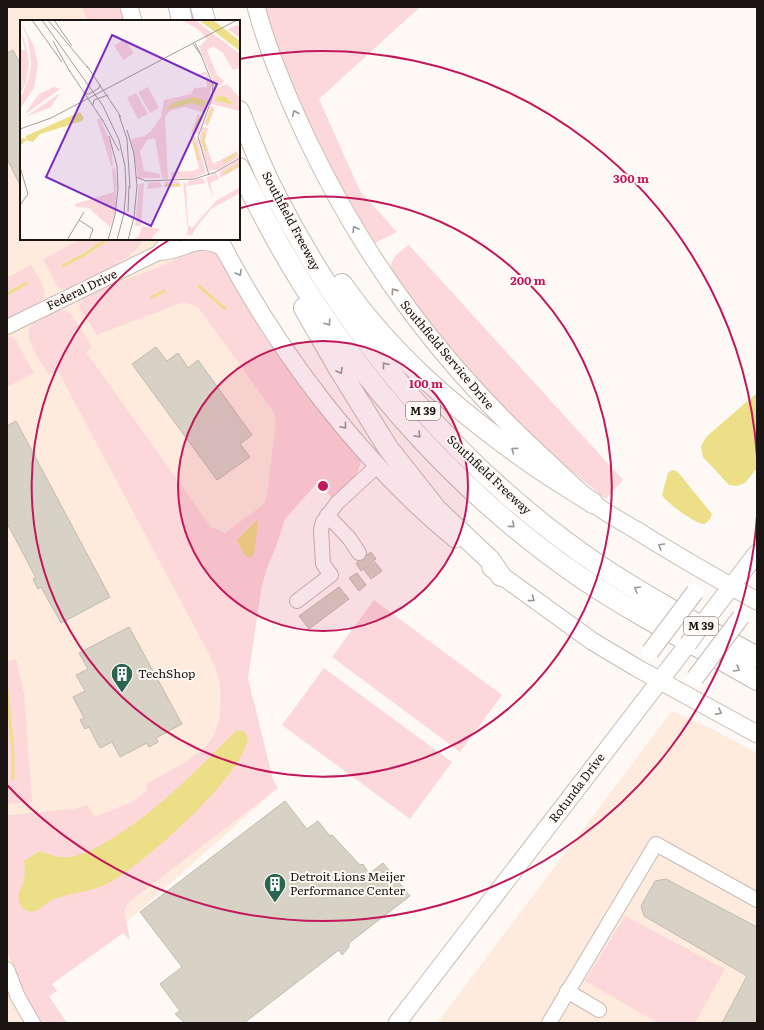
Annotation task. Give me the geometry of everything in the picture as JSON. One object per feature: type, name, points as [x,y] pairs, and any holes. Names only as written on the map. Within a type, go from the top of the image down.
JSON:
[{"type":"highway","points":[[179,7],[182,20]]},
{"type":"highway","points":[[201,7],[206,20]]},
{"type":"highway","points":[[209,7],[209,20]]},
{"type":"highway","name":"Southfield Freeway","points":[[240,114],[272,189],[299,239],[326,283],[354,326],[409,396],[431,420],[508,494],[576,549],[621,580],[757,657]]},
{"type":"highway","points":[[252,144],[273,168],[332,270],[358,307],[392,348],[424,379],[500,440],[525,459],[593,503]]},
{"type":"highway","name":"Southfield Freeway","points":[[240,170],[288,261],[337,336],[393,408],[455,474],[528,538],[577,575],[604,593],[757,680]]},
{"type":"highway","points":[[240,193],[256,225],[338,369],[388,448],[437,510],[490,560],[501,576]]},
{"type":"main road","points":[[129,7],[133,20]]},
{"type":"main road","name":"Southfield Service Drive","points":[[256,7],[272,56],[300,125],[324,173],[374,262],[414,318],[460,374],[519,436],[593,503],[757,602]]},
{"type":"main road","points":[[222,245],[278,338],[305,377],[378,465],[430,518],[501,576],[558,618],[621,659],[665,674],[702,703],[757,734]]},
{"type":"main road","name":"Rotunda Drive","points":[[397,1023],[757,552]]},
{"type":"main road","points":[[621,659],[632,659],[650,652],[695,592],[697,583],[695,574],[687,561]]},
{"type":"main road","points":[[702,703],[694,690],[695,678],[741,616],[757,610]]},
{"type":"street","name":"Federal Drive","points":[[158,253],[166,242],[170,240]]},
{"type":"street","name":"Federal Drive","points":[[7,327],[158,253],[169,253],[197,242],[222,245]]},
{"type":"street","points":[[297,601],[330,575],[323,564],[321,530],[327,515],[340,499],[378,465]]},
{"type":"street","points":[[327,515],[349,538],[359,553]]},
{"type":"street","points":[[549,1023],[656,844],[757,900]]},
{"type":"street","points":[[7,969],[18,998],[33,1023]]},
{"type":"street","points":[[567,991],[599,1010]]},
{"type":"shaded area","points":[[7,7],[124,7],[128,20],[20,20],[20,240],[212,240],[311,406],[261,590],[248,678],[273,780],[278,788],[122,926],[9,997],[23,1023],[7,1023]]},
{"type":"shaded area","points":[[82,7],[123,7],[127,20],[87,20]]},
{"type":"shaded area","points":[[263,7],[420,7],[319,99],[360,191],[397,232],[375,243],[367,236],[299,108]]},
{"type":"shaded area","points":[[79,240],[142,240],[133,253],[123,260],[69,289],[61,289],[56,284],[43,259]]},
{"type":"shaded area","points":[[409,245],[623,480],[606,499],[528,436],[469,374],[391,274],[391,264],[393,260]]},
{"type":"shaded area","points":[[202,248],[219,254],[360,455],[359,468],[352,480],[333,499],[318,482],[285,519],[276,547],[266,570],[261,590],[248,678],[273,780],[278,788],[129,902],[124,911],[130,940],[123,933],[52,984],[57,991],[49,996],[67,1023],[40,1023],[24,993],[7,950],[7,815],[74,809],[87,805],[95,817],[134,801],[146,792],[147,784],[190,759],[205,747],[214,735],[220,714],[221,700],[218,675],[208,652],[58,371],[49,375],[35,353],[30,340],[29,329],[32,324],[48,313],[60,310],[71,314],[92,347],[86,352],[211,527],[225,533],[264,504],[267,495],[276,421],[274,412],[198,307],[183,302],[97,335],[79,308],[82,298],[91,293],[159,267]]},
{"type":"shaded area","points":[[31,265],[43,287],[43,300],[7,320],[7,278]]},
{"type":"shaded area","points":[[7,336],[15,339],[34,373],[7,387]]},
{"type":"shaded area","points":[[757,393],[757,468],[745,483],[737,486],[729,485],[703,457],[701,446],[707,436]]},
{"type":"shaded area","points":[[672,470],[677,471],[712,514],[710,519],[705,524],[695,521],[682,513],[662,495],[668,473]]},
{"type":"shaded area","points":[[257,520],[258,523],[254,554],[250,558],[244,553],[237,540]]},
{"type":"shaded area","points":[[374,600],[502,695],[460,752],[332,657]]},
{"type":"shaded area","points":[[16,659],[24,693],[32,802],[7,804],[7,662]]},
{"type":"shaded area","points":[[324,668],[452,762],[410,819],[282,725]]},
{"type":"shaded area","points":[[672,711],[714,730],[757,753],[757,1023],[437,1023]]},
{"type":"shaded area","points":[[236,731],[244,731],[248,738],[242,755],[229,774],[191,817],[147,856],[128,871],[105,885],[54,899],[39,909],[31,912],[27,911],[20,905],[20,890],[24,880],[25,870],[24,861],[40,851],[57,856],[75,856],[93,849],[119,834],[166,798]]},
{"type":"shaded area","points":[[625,916],[725,969],[695,1023],[658,1023],[585,981]]},
{"type":"building","points":[[13,50],[20,62],[19,183],[7,159],[7,53]]},
{"type":"building","points":[[156,347],[167,361],[178,353],[188,368],[198,360],[252,435],[240,444],[250,457],[217,480],[132,364]]},
{"type":"building","points":[[16,421],[110,597],[61,623],[41,587],[38,589],[33,579],[36,578],[7,523],[7,426]]},
{"type":"building","points":[[371,552],[376,559],[361,571],[356,563]]},
{"type":"building","points":[[375,562],[382,571],[371,579],[364,570]]},
{"type":"building","points":[[357,573],[366,585],[359,591],[349,578]]},
{"type":"building","points":[[339,587],[349,599],[309,629],[299,616]]},
{"type":"building","name":"TechShop","points":[[129,627],[182,724],[156,738],[158,742],[149,747],[147,743],[120,757],[112,742],[100,748],[89,727],[85,729],[80,720],[84,718],[73,697],[85,691],[76,675],[88,669],[79,653]]},
{"type":"building","name":"Detroit Lions Meijer Performance Center","points":[[285,801],[307,829],[318,821],[330,836],[332,835],[360,865],[363,864],[369,874],[383,863],[410,896],[349,943],[349,947],[342,955],[339,950],[244,1023],[185,1023],[175,1014],[180,1011],[160,984],[182,967],[140,912]]},
{"type":"building","points":[[666,879],[757,927],[757,1023],[722,1023],[747,976],[644,916],[641,906],[655,881]]},
{"type":"waterway","points":[[63,266],[87,253],[106,240]]},
{"type":"waterway","points":[[7,294],[27,283]]},
{"type":"waterway","points":[[199,286],[225,309]]},
{"type":"waterway","points":[[152,297],[164,291]]},
{"type":"waterway","points":[[7,689],[13,753],[13,779]]},
{"type":"place","name":"TechShop","points":[[122,694]]},
{"type":"place","name":"Detroit Lions Meijer Performance Center","points":[[275,904]]}]
